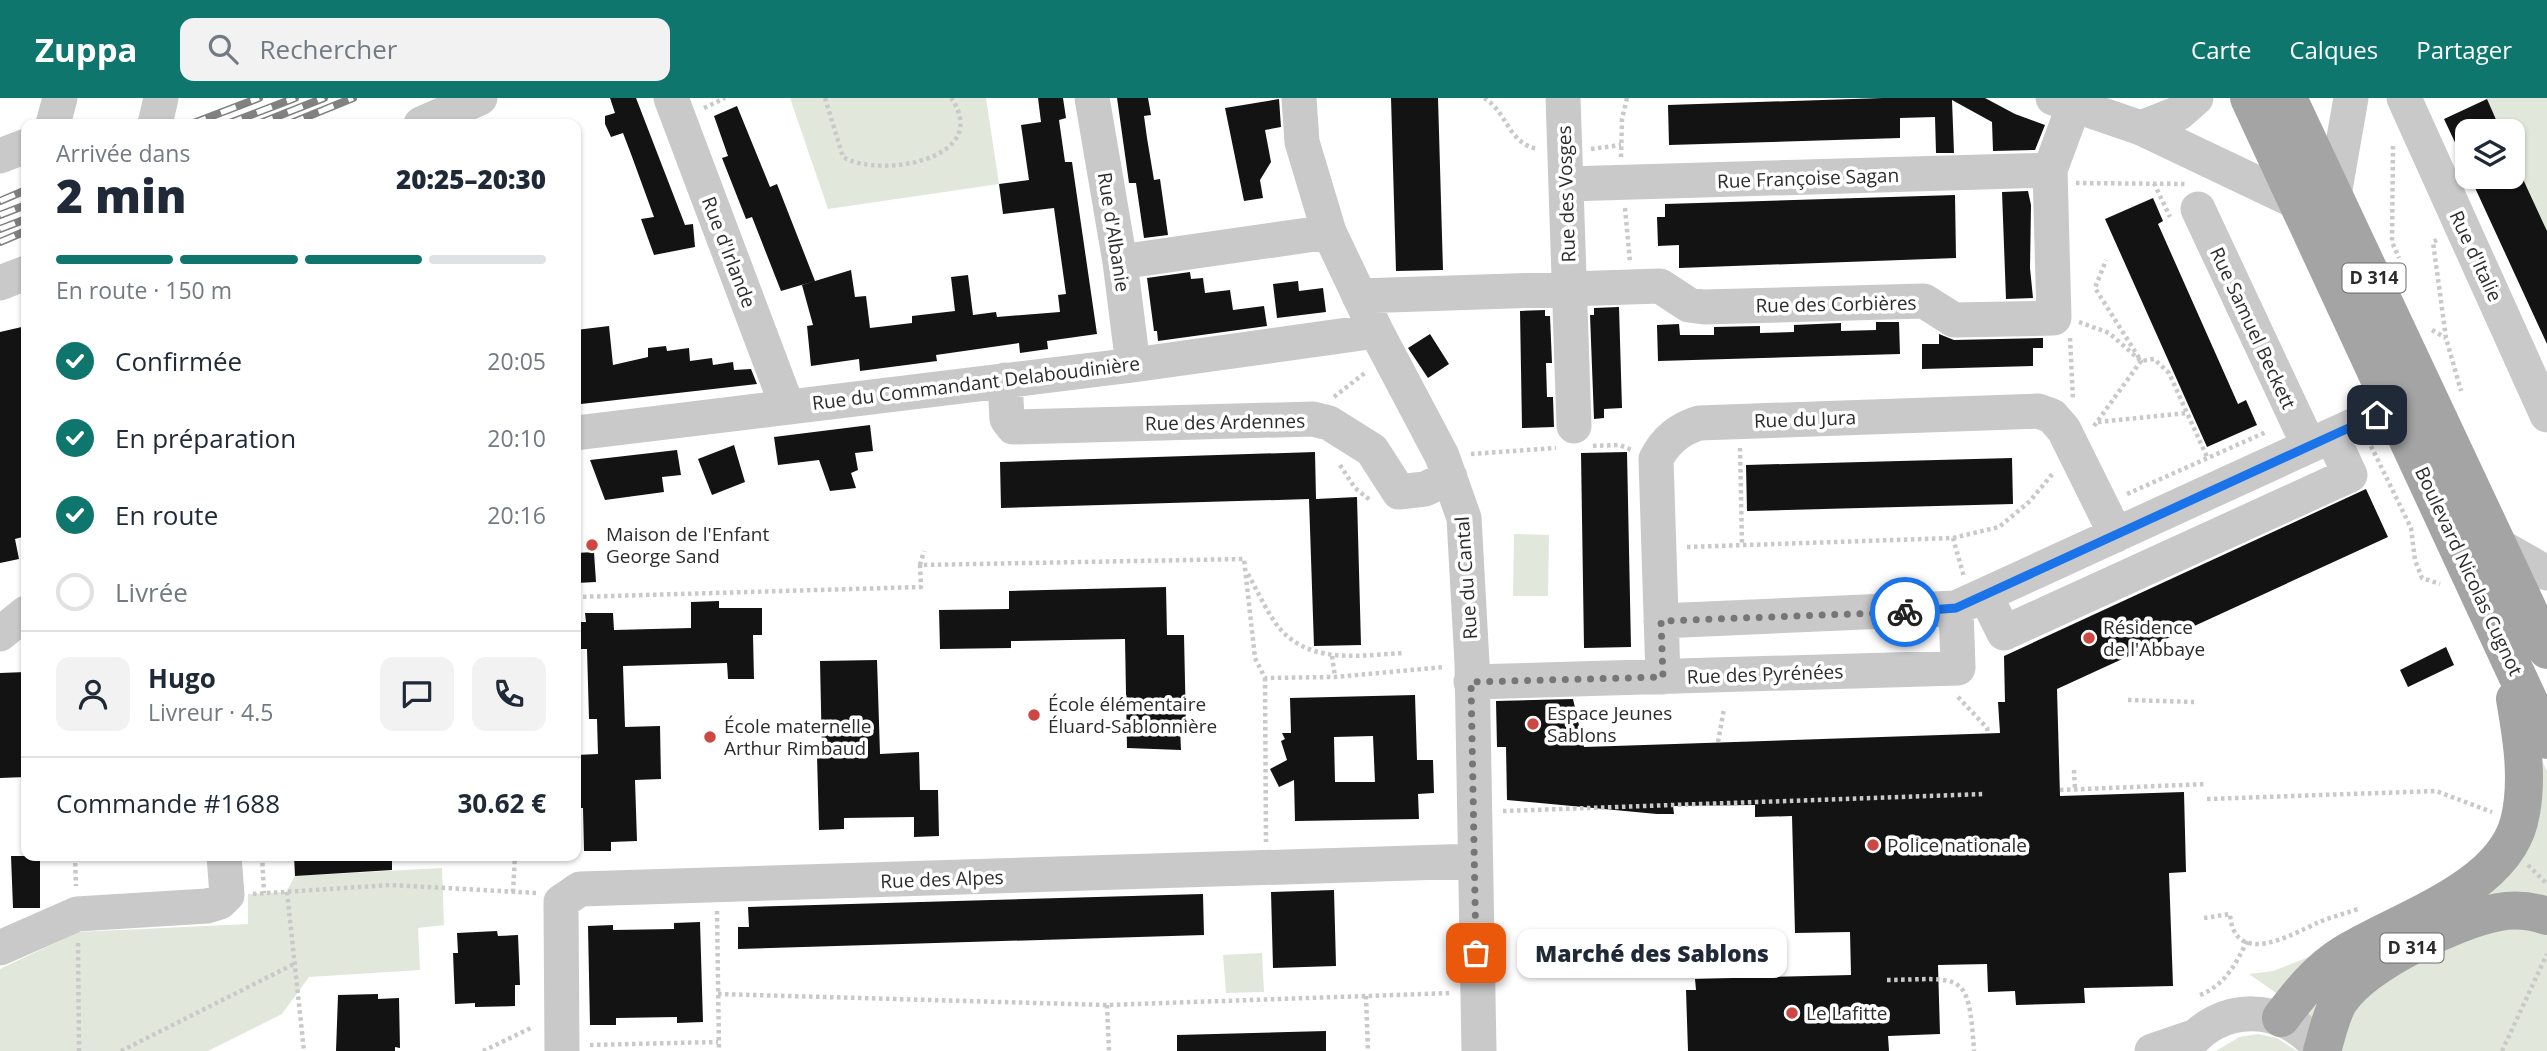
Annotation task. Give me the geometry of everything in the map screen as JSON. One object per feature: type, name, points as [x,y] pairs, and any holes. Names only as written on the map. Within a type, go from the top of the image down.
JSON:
[{"type":"main road","name":"Boulevard Nicolas Cugnot","points":[[2249,98],[2317,200],[2501,547],[2547,650]]},
{"type":"main road","name":"Boulevard Nicolas Cugnot","points":[[2288,98],[2317,200],[2394,407],[2547,740]]},
{"type":"main road","name":"D 314","points":[[2501,547],[2529,577],[2547,615]]},
{"type":"main road","points":[[2278,1017],[2303,988],[2342,955],[2470,886],[2493,864],[2511,841],[2521,811],[2524,760],[2508,656]]},
{"type":"main road","name":"D 314","points":[[2321,1051],[2339,1002],[2361,977],[2465,920],[2502,911],[2531,911],[2547,916]]},
{"type":"street","points":[[54,119],[60,98]]},
{"type":"street","points":[[156,119],[161,98]]},
{"type":"street","points":[[432,119],[480,98]]},
{"type":"street","name":"Rue d'Irlande","points":[[671,98],[787,406]]},
{"type":"street","name":"Rue d'Albanie","points":[[1092,98],[1120,262],[1133,366]]},
{"type":"street","name":"Rue du Cantal","points":[[1299,98],[1302,142],[1329,232],[1376,331],[1446,466],[1464,517],[1471,672],[1479,1051]]},
{"type":"street","name":"Rue des Vosges","points":[[1563,98],[1569,289]]},
{"type":"street","points":[[2141,128],[2179,113],[2196,98]]},
{"type":"street","points":[[2054,318],[2050,177],[2064,102],[2141,128],[2317,200],[2351,98]]},
{"type":"street","name":"Rue d'Italie","points":[[2406,102],[2547,415]]},
{"type":"street","points":[[0,156],[21,148]]},
{"type":"street","name":"Rue Françoise Sagan","points":[[1566,184],[2050,177]]},
{"type":"street","name":"Rue Samuel Beckett","points":[[2198,209],[2312,434]]},
{"type":"street","points":[[1120,262],[1329,232]]},
{"type":"street","points":[[0,283],[21,275]]},
{"type":"street","name":"Rue des Corbières","points":[[1359,296],[1660,286],[1689,305],[1704,307],[1924,300],[1954,320],[2054,318]]},
{"type":"street","points":[[1569,289],[1574,440]]},
{"type":"street","name":"Rue du Commandant Delaboudinière","points":[[581,432],[1133,366],[1376,331]]},
{"type":"street","name":"Rue des Ardennes","points":[[1005,380],[1007,419],[1013,427],[1313,419],[1329,422],[1372,450],[1399,492],[1426,489],[1446,466]]},
{"type":"street","points":[[1661,621],[1971,601],[2109,520],[2312,434],[2394,407]]},
{"type":"street","name":"Rue du Jura","points":[[1656,459],[1664,444],[1688,427],[1699,423],[2038,411],[2052,416],[2078,434],[2109,520]]},
{"type":"street","points":[[1971,601],[2004,633],[2350,475],[2312,434]]},
{"type":"street","points":[[1656,459],[1663,677]]},
{"type":"street","points":[[2501,547],[2547,573]]},
{"type":"street","name":"Rue des Pyrénées","points":[[1471,672],[1663,677],[1958,668],[1971,601]]},
{"type":"street","points":[[0,634],[21,617]]},
{"type":"street","points":[[0,948],[77,914],[207,906],[220,902],[227,895],[224,861]]},
{"type":"street","name":"Rue des Alpes","points":[[561,902],[580,889],[1475,861]]},
{"type":"street","points":[[561,902],[562,1042]]},
{"type":"street","points":[[2152,1051],[2190,1043],[2215,1022],[2236,1015],[2278,1017],[2304,1031],[2321,1051]]},
{"type":"path","points":[[825,98],[842,157],[856,165],[886,167],[921,160],[950,148],[960,133],[959,109],[951,98]]},
{"type":"path","points":[[2402,264],[2392,242],[2394,115],[2406,102]]},
{"type":"path","points":[[2050,177],[2195,184],[2207,205],[2198,209]]},
{"type":"path","points":[[2463,227],[2433,242],[2446,338],[2464,403]]},
{"type":"path","points":[[2106,260],[2095,288],[2141,360]]},
{"type":"path","points":[[2054,318],[2074,320],[2109,333],[2141,360],[2154,359],[2169,373],[2207,457]]},
{"type":"path","points":[[2054,318],[2071,339],[2074,413],[2078,434]]},
{"type":"path","points":[[2428,320],[2433,331],[2446,338]]},
{"type":"path","points":[[1659,548],[1953,538],[1999,527],[2030,501],[2078,434],[2141,360]]},
{"type":"path","points":[[2078,434],[2187,413]]},
{"type":"path","points":[[1740,422],[1742,545]]},
{"type":"path","points":[[2109,520],[2207,457],[2312,434]]},
{"type":"path","points":[[1446,466],[1574,440],[1619,444],[1656,459]]},
{"type":"path","points":[[2373,451],[2411,528],[2415,560],[2422,578],[2434,580],[2446,593]]},
{"type":"path","points":[[1953,538],[1971,601]]},
{"type":"path","points":[[581,597],[921,587],[920,565],[924,551]]},
{"type":"path","points":[[920,565],[1244,559],[1255,658],[1265,678],[1266,869]]},
{"type":"path","points":[[1246,571],[1281,630],[1305,649],[1332,656],[1404,653]]},
{"type":"path","points":[[1332,656],[1335,677]]},
{"type":"path","points":[[1265,678],[1471,672]]},
{"type":"path","points":[[1958,696],[1987,728],[1987,734]]},
{"type":"path","points":[[2128,700],[2194,702]]},
{"type":"path","points":[[1718,742],[1724,709]]},
{"type":"path","points":[[2074,769],[2075,790]]},
{"type":"path","points":[[2060,790],[2207,784]]},
{"type":"path","points":[[2207,799],[2436,791],[2497,814]]},
{"type":"path","points":[[1474,812],[1985,794]]},
{"type":"path","points":[[2492,824],[2500,803]]},
{"type":"path","points":[[2520,857],[2547,884]]},
{"type":"path","points":[[75,861],[79,1051]]},
{"type":"path","points":[[262,861],[264,893]]},
{"type":"path","points":[[513,891],[515,861]]},
{"type":"path","points":[[227,895],[390,886],[535,892],[561,902]]},
{"type":"path","points":[[717,886],[719,1051]]},
{"type":"path","points":[[287,892],[304,1051]]},
{"type":"path","points":[[2204,918],[2230,914],[2234,930],[2248,941],[2274,944],[2318,923],[2362,908]]},
{"type":"path","points":[[2200,995],[2217,988],[2236,964],[2248,941]]},
{"type":"path","points":[[2502,1051],[2547,954]]},
{"type":"path","points":[[121,1051],[295,964]]},
{"type":"path","points":[[1887,980],[1952,979],[1964,988],[1971,1010],[1974,1051]]},
{"type":"path","points":[[718,994],[1107,1005],[1477,992]]},
{"type":"path","points":[[1366,996],[1368,1051]]},
{"type":"path","points":[[1107,1005],[1110,1051]]},
{"type":"path","points":[[483,1051],[538,1025],[562,1042],[718,1042]]},
{"type":"shaded area","points":[[790,98],[986,98],[999,184],[828,209]]},
{"type":"shaded area","points":[[2486,98],[2547,98],[2547,231],[2525,183],[2525,119],[2496,119]]},
{"type":"shaded area","points":[[1514,534],[1549,535],[1548,596],[1513,596]]},
{"type":"shaded area","points":[[2527,731],[2547,771],[2547,907],[2489,905],[2319,1024],[2303,1014],[2322,989],[2483,890]]},
{"type":"shaded area","points":[[442,868],[444,925],[418,928],[420,970],[309,977],[282,1014],[208,1051],[0,1051],[0,969],[78,932],[248,924],[248,894],[286,892],[295,876]]},
{"type":"shaded area","points":[[2488,921],[2547,925],[2547,1051],[2339,1051],[2345,1007]]},
{"type":"shaded area","points":[[1262,953],[1264,992],[1226,993],[1223,955]]},
{"type":"shaded area","points":[[2319,953],[2279,995],[2249,974],[2273,971]]},
{"type":"shaded area","points":[[2258,1034],[2277,1038],[2297,1051],[2216,1051],[2239,1037]]},
{"type":"building","points":[[610,98],[636,98],[685,225],[693,224],[695,247],[654,255],[641,219],[654,217],[631,154],[623,133],[611,137],[605,124],[605,116],[615,113]]},
{"type":"building","points":[[1038,98],[1063,98],[1066,118],[1059,120],[1065,162],[1072,162],[1097,334],[1047,341],[1048,349],[1020,353],[1019,343],[936,355],[937,361],[860,371],[859,359],[811,366],[807,326],[813,325],[802,285],[851,270],[855,297],[866,296],[870,328],[912,323],[912,316],[955,311],[951,277],[968,275],[973,315],[996,312],[997,317],[1060,312],[1058,295],[1066,294],[1054,208],[1003,214],[999,184],[1029,180],[1021,125],[1041,122]]},
{"type":"building","points":[[1117,98],[1148,98],[1151,115],[1144,116],[1147,138],[1154,180],[1160,179],[1168,235],[1144,238],[1136,183],[1129,183]]},
{"type":"building","points":[[1391,98],[1438,98],[1443,270],[1396,271]]},
{"type":"building","points":[[1883,98],[1985,98],[2015,114],[2045,125],[2035,150],[1993,151],[1992,122],[1952,100],[1954,153],[1936,153],[1935,117],[1900,118],[1900,138],[1669,145],[1668,105]]},
{"type":"building","points":[[1279,99],[1281,127],[1265,130],[1271,162],[1260,180],[1263,198],[1244,201],[1225,108]]},
{"type":"building","points":[[2487,99],[2496,119],[2455,119],[2455,142],[2444,119]]},
{"type":"building","points":[[737,106],[770,187],[777,184],[815,281],[781,291],[752,217],[746,219],[722,158],[728,156],[714,116]]},
{"type":"building","points":[[2525,183],[2547,231],[2547,344],[2476,189],[2525,189]]},
{"type":"building","points":[[2028,191],[2031,205],[2030,268],[2033,298],[2006,299],[2002,192]]},
{"type":"building","points":[[1955,195],[1956,258],[1679,268],[1679,245],[1658,246],[1657,217],[1665,217],[1665,204]]},
{"type":"building","points":[[2153,198],[2163,221],[2158,224],[2238,404],[2246,400],[2257,425],[2207,447],[2105,219]]},
{"type":"building","points":[[1190,272],[1191,279],[1203,278],[1205,293],[1230,290],[1233,310],[1264,306],[1267,326],[1158,341],[1157,331],[1154,331],[1147,278]]},
{"type":"building","points":[[1298,281],[1299,291],[1323,288],[1326,312],[1277,318],[1273,284]]},
{"type":"building","points":[[1619,307],[1622,408],[1604,409],[1604,418],[1594,419],[1590,315],[1594,315],[1594,308]]},
{"type":"building","points":[[1545,310],[1545,316],[1550,316],[1552,363],[1546,363],[1547,397],[1553,397],[1554,427],[1522,428],[1520,311]]},
{"type":"building","points":[[1876,322],[1899,322],[1900,354],[1658,361],[1657,325],[1679,324],[1680,335],[1714,335],[1714,327],[1760,326],[1760,333],[1794,332],[1794,325],[1841,323],[1841,331],[1876,330]]},
{"type":"building","points":[[609,326],[613,365],[648,357],[648,348],[666,346],[667,351],[689,348],[690,361],[712,358],[713,365],[733,362],[734,370],[751,369],[757,384],[581,404],[581,329]]},
{"type":"building","points":[[21,327],[21,537],[15,539],[19,559],[0,563],[0,332]]},
{"type":"building","points":[[1430,334],[1449,364],[1428,378],[1408,348]]},
{"type":"building","points":[[1939,334],[1954,340],[2043,338],[2043,348],[2033,348],[2033,366],[1922,369],[1922,344],[1939,344]]},
{"type":"building","points":[[870,425],[873,451],[855,453],[858,470],[851,473],[856,488],[830,491],[819,460],[778,465],[774,437]]},
{"type":"building","points":[[734,445],[745,482],[712,495],[698,459]]},
{"type":"building","points":[[677,450],[681,475],[662,477],[664,492],[605,500],[590,460]]},
{"type":"building","points":[[1315,452],[1316,499],[1357,497],[1361,645],[1314,646],[1309,499],[1001,508],[1000,462]]},
{"type":"building","points":[[1627,452],[1631,647],[1584,648],[1581,453]]},
{"type":"building","points":[[2012,458],[2013,504],[1747,511],[1746,465]]},
{"type":"building","points":[[2366,489],[2388,537],[2057,689],[2060,796],[2184,792],[2186,872],[2169,873],[2173,986],[2084,988],[2085,1003],[2016,1005],[2015,991],[1988,992],[1987,964],[1938,965],[1940,1034],[1888,1036],[1889,1051],[1688,1051],[1686,990],[1696,990],[1695,979],[1851,975],[1850,932],[1795,933],[1792,816],[1755,817],[1755,805],[1673,806],[1674,814],[1657,814],[1507,800],[1506,747],[1497,747],[1496,701],[1573,699],[1584,747],[2000,733],[1998,702],[2005,702],[2004,656]]},
{"type":"building","points":[[594,552],[596,582],[581,583],[581,553]]},
{"type":"building","points":[[1166,587],[1167,635],[1184,635],[1186,728],[1180,728],[1181,750],[1127,748],[1125,639],[1011,641],[1011,648],[940,649],[939,610],[1009,609],[1009,591]]},
{"type":"building","points":[[719,601],[719,608],[762,608],[762,635],[753,635],[754,679],[728,679],[727,663],[623,666],[625,727],[660,726],[661,779],[635,780],[637,841],[611,842],[611,851],[584,851],[581,755],[598,754],[597,719],[589,719],[587,649],[581,649],[581,622],[586,622],[585,613],[613,613],[614,630],[691,628],[691,602]]},
{"type":"building","points":[[2446,647],[2454,665],[2408,687],[2400,670]]},
{"type":"building","points":[[877,660],[880,754],[919,752],[920,790],[938,790],[939,836],[914,837],[914,817],[844,818],[844,829],[819,830],[817,755],[822,755],[820,661]]},
{"type":"building","points":[[21,672],[21,777],[0,778],[0,673]]},
{"type":"building","points":[[1415,695],[1417,760],[1433,760],[1434,793],[1418,794],[1419,819],[1295,821],[1294,780],[1279,787],[1270,769],[1287,760],[1281,741],[1285,739],[1282,733],[1291,733],[1290,698]],"holes":[[[1373,736],[1375,782],[1335,782],[1334,737]]]},
{"type":"building","points":[[11,856],[21,856],[21,861],[40,861],[40,908],[13,908]]},
{"type":"building","points":[[294,861],[392,861],[392,870],[295,876]]},
{"type":"building","points":[[1334,890],[1336,966],[1273,968],[1271,892]]},
{"type":"building","points":[[1203,894],[1204,935],[738,949],[738,927],[749,927],[748,907]]},
{"type":"building","points":[[700,922],[703,1022],[677,1023],[677,1017],[616,1018],[616,1025],[590,1025],[588,926],[613,925],[613,930],[674,929],[674,923]]},
{"type":"building","points":[[497,931],[498,936],[518,935],[520,985],[515,985],[515,1006],[475,1007],[475,1003],[455,1004],[453,953],[458,953],[457,933]]},
{"type":"building","points":[[378,994],[378,999],[399,998],[400,1048],[395,1047],[395,1051],[336,1051],[338,995]]},
{"type":"building","points":[[1326,1031],[1326,1051],[1177,1051],[1177,1035]]},
{"type":"railway","points":[[204,119],[259,98]]},
{"type":"railway","points":[[240,119],[295,98]]},
{"type":"railway","points":[[271,119],[324,98]]},
{"type":"railway","points":[[301,119],[353,98]]},
{"type":"railway","points":[[0,201],[21,192]]},
{"type":"railway","points":[[0,215],[21,207]]},
{"type":"railway","points":[[0,229],[21,221]]},
{"type":"railway","points":[[0,242],[21,233]]},
{"type":"way so far","points":[[1476,953],[1471,682],[1663,677],[1661,621],[1905,612]]},
{"type":"place","name":"Maison de l'Enfant George Sand","points":[[592,545]]},
{"type":"place","name":"Résidence de l'Abbaye","points":[[2089,638]]},
{"type":"place","name":"École élémentaire Éluard-Sablonnière","points":[[1034,715]]},
{"type":"place","name":"Espace Jeunes Sablons","points":[[1533,724]]},
{"type":"place","name":"École maternelle Arthur Rimbaud","points":[[710,737]]},
{"type":"place","name":"Police nationale","points":[[1873,845]]},
{"type":"place","name":"Marché des Sablons","points":[[1476,953]]},
{"type":"place","name":"Le Lafitte","points":[[1792,1013]]},
{"type":"route","points":[[1905,612],[1956,608],[2377,415]]}]
